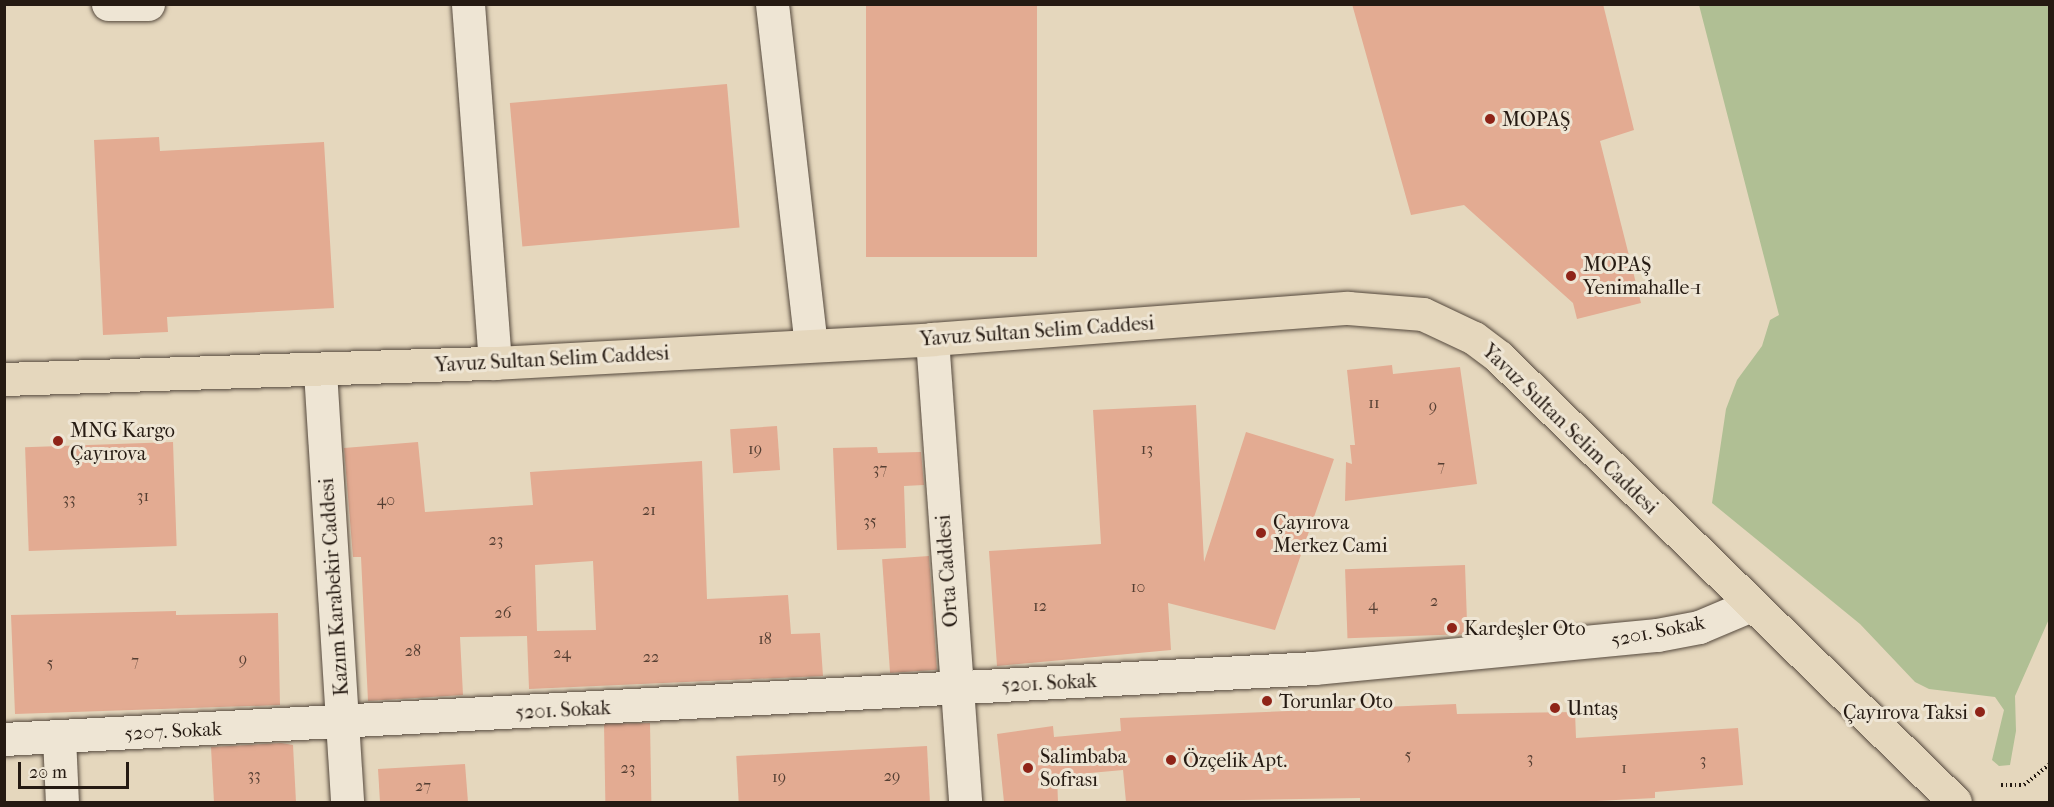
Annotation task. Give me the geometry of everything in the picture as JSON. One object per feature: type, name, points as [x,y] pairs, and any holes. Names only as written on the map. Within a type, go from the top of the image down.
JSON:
[{"type":"main road","name":"Yavuz Sultan Selim Caddesi","points":[[4,379],[495,363],[932,339],[1348,308],[1423,314],[1474,338],[1499,357],[1749,606],[1954,802]]},
{"type":"main road","points":[[1898,749],[1922,802]]},
{"type":"street","points":[[108,4],[148,4]]},
{"type":"street","points":[[468,4],[495,363]]},
{"type":"street","points":[[772,4],[811,345]]},
{"type":"street","name":"Orta Caddesi","points":[[932,339],[955,688],[965,802]]},
{"type":"street","name":"Kazım Karabekir Caddesi","points":[[320,370],[347,802]]},
{"type":"street","name":"5201. Sokak","points":[[342,722],[1245,673],[1603,642],[1700,627],[1749,606]]},
{"type":"street","name":"5207. Sokak","points":[[4,738],[342,722]]},
{"type":"street","points":[[59,737],[62,802]]},
{"type":"path","points":[[2001,785],[2024,785],[2049,764]]},
{"type":"green space","points":[[1699,5],[2049,5],[2049,619],[2015,696],[2016,731],[2010,765],[1999,766],[1992,760],[2004,710],[1995,697],[1929,689],[1915,682],[1860,624],[1712,503],[1726,409],[1737,380],[1762,346],[1770,320],[1779,315]]},
{"type":"building","points":[[866,4],[1037,4],[1037,257],[866,257]]},
{"type":"building","name":"MOPAŞ","points":[[1352,4],[1603,4],[1634,130],[1600,141],[1641,303],[1577,319],[1573,303],[1464,205],[1411,215]]},
{"type":"building","points":[[727,84],[740,227],[522,246],[510,103]]},
{"type":"building","points":[[159,137],[160,151],[324,142],[334,308],[167,317],[168,332],[103,335],[94,140]]},
{"type":"building","points":[[1392,365],[1393,374],[1460,367],[1477,484],[1345,501],[1346,462],[1352,464],[1350,445],[1355,445],[1347,370]]},
{"type":"building","points":[[1196,405],[1204,562],[1246,432],[1334,459],[1275,630],[1168,603],[1171,650],[997,666],[989,551],[1101,544],[1093,410]]},
{"type":"building","points":[[777,426],[780,470],[733,473],[730,429]]},
{"type":"building","points":[[173,442],[177,546],[29,551],[25,447]]},
{"type":"building","points":[[418,442],[425,512],[533,505],[530,472],[702,461],[707,599],[788,595],[791,634],[820,633],[823,676],[529,689],[527,636],[460,637],[463,695],[368,701],[361,557],[353,557],[344,448]],"holes":[[[593,561],[596,630],[537,631],[535,565]]]},
{"type":"building","points":[[877,447],[878,453],[921,452],[924,485],[904,486],[906,548],[837,550],[833,448]]},
{"type":"building","points":[[929,556],[937,670],[890,673],[882,559]]},
{"type":"building","points":[[1465,565],[1467,634],[1347,638],[1345,569]]},
{"type":"building","points":[[176,611],[176,615],[278,613],[280,705],[15,714],[11,615]]},
{"type":"building","points":[[1456,704],[1457,714],[1575,712],[1576,738],[1738,728],[1743,785],[1655,792],[1655,798],[1577,802],[1360,802],[1360,798],[1126,802],[1123,770],[1057,776],[1058,802],[1004,802],[997,734],[1053,726],[1054,737],[1121,731],[1120,718]]},
{"type":"building","points":[[650,723],[651,802],[605,802],[604,724]]},
{"type":"building","points":[[281,743],[293,745],[296,802],[214,802],[211,747]]},
{"type":"building","points":[[927,746],[930,802],[739,802],[736,756]]},
{"type":"building","points":[[465,764],[468,802],[380,802],[378,769]]},
{"type":"place","name":"MOPAŞ","points":[[1490,119]]},
{"type":"place","name":"MOPAŞ Yenimahalle-1","points":[[1571,276]]},
{"type":"place","name":"MNG Kargo Çayırova","points":[[58,441]]},
{"type":"place","name":"Çayırova Merkez Cami","points":[[1261,533]]},
{"type":"place","name":"Kardeşler Oto","points":[[1452,628]]},
{"type":"place","name":"Torunlar Oto","points":[[1267,701]]},
{"type":"place","name":"Untaş","points":[[1555,708]]},
{"type":"place","name":"Çayırova Taksi","points":[[1980,712]]},
{"type":"place","name":"Özçelik Apt.","points":[[1171,760]]},
{"type":"place","name":"Salimbaba Sofrası","points":[[1028,768]]}]
